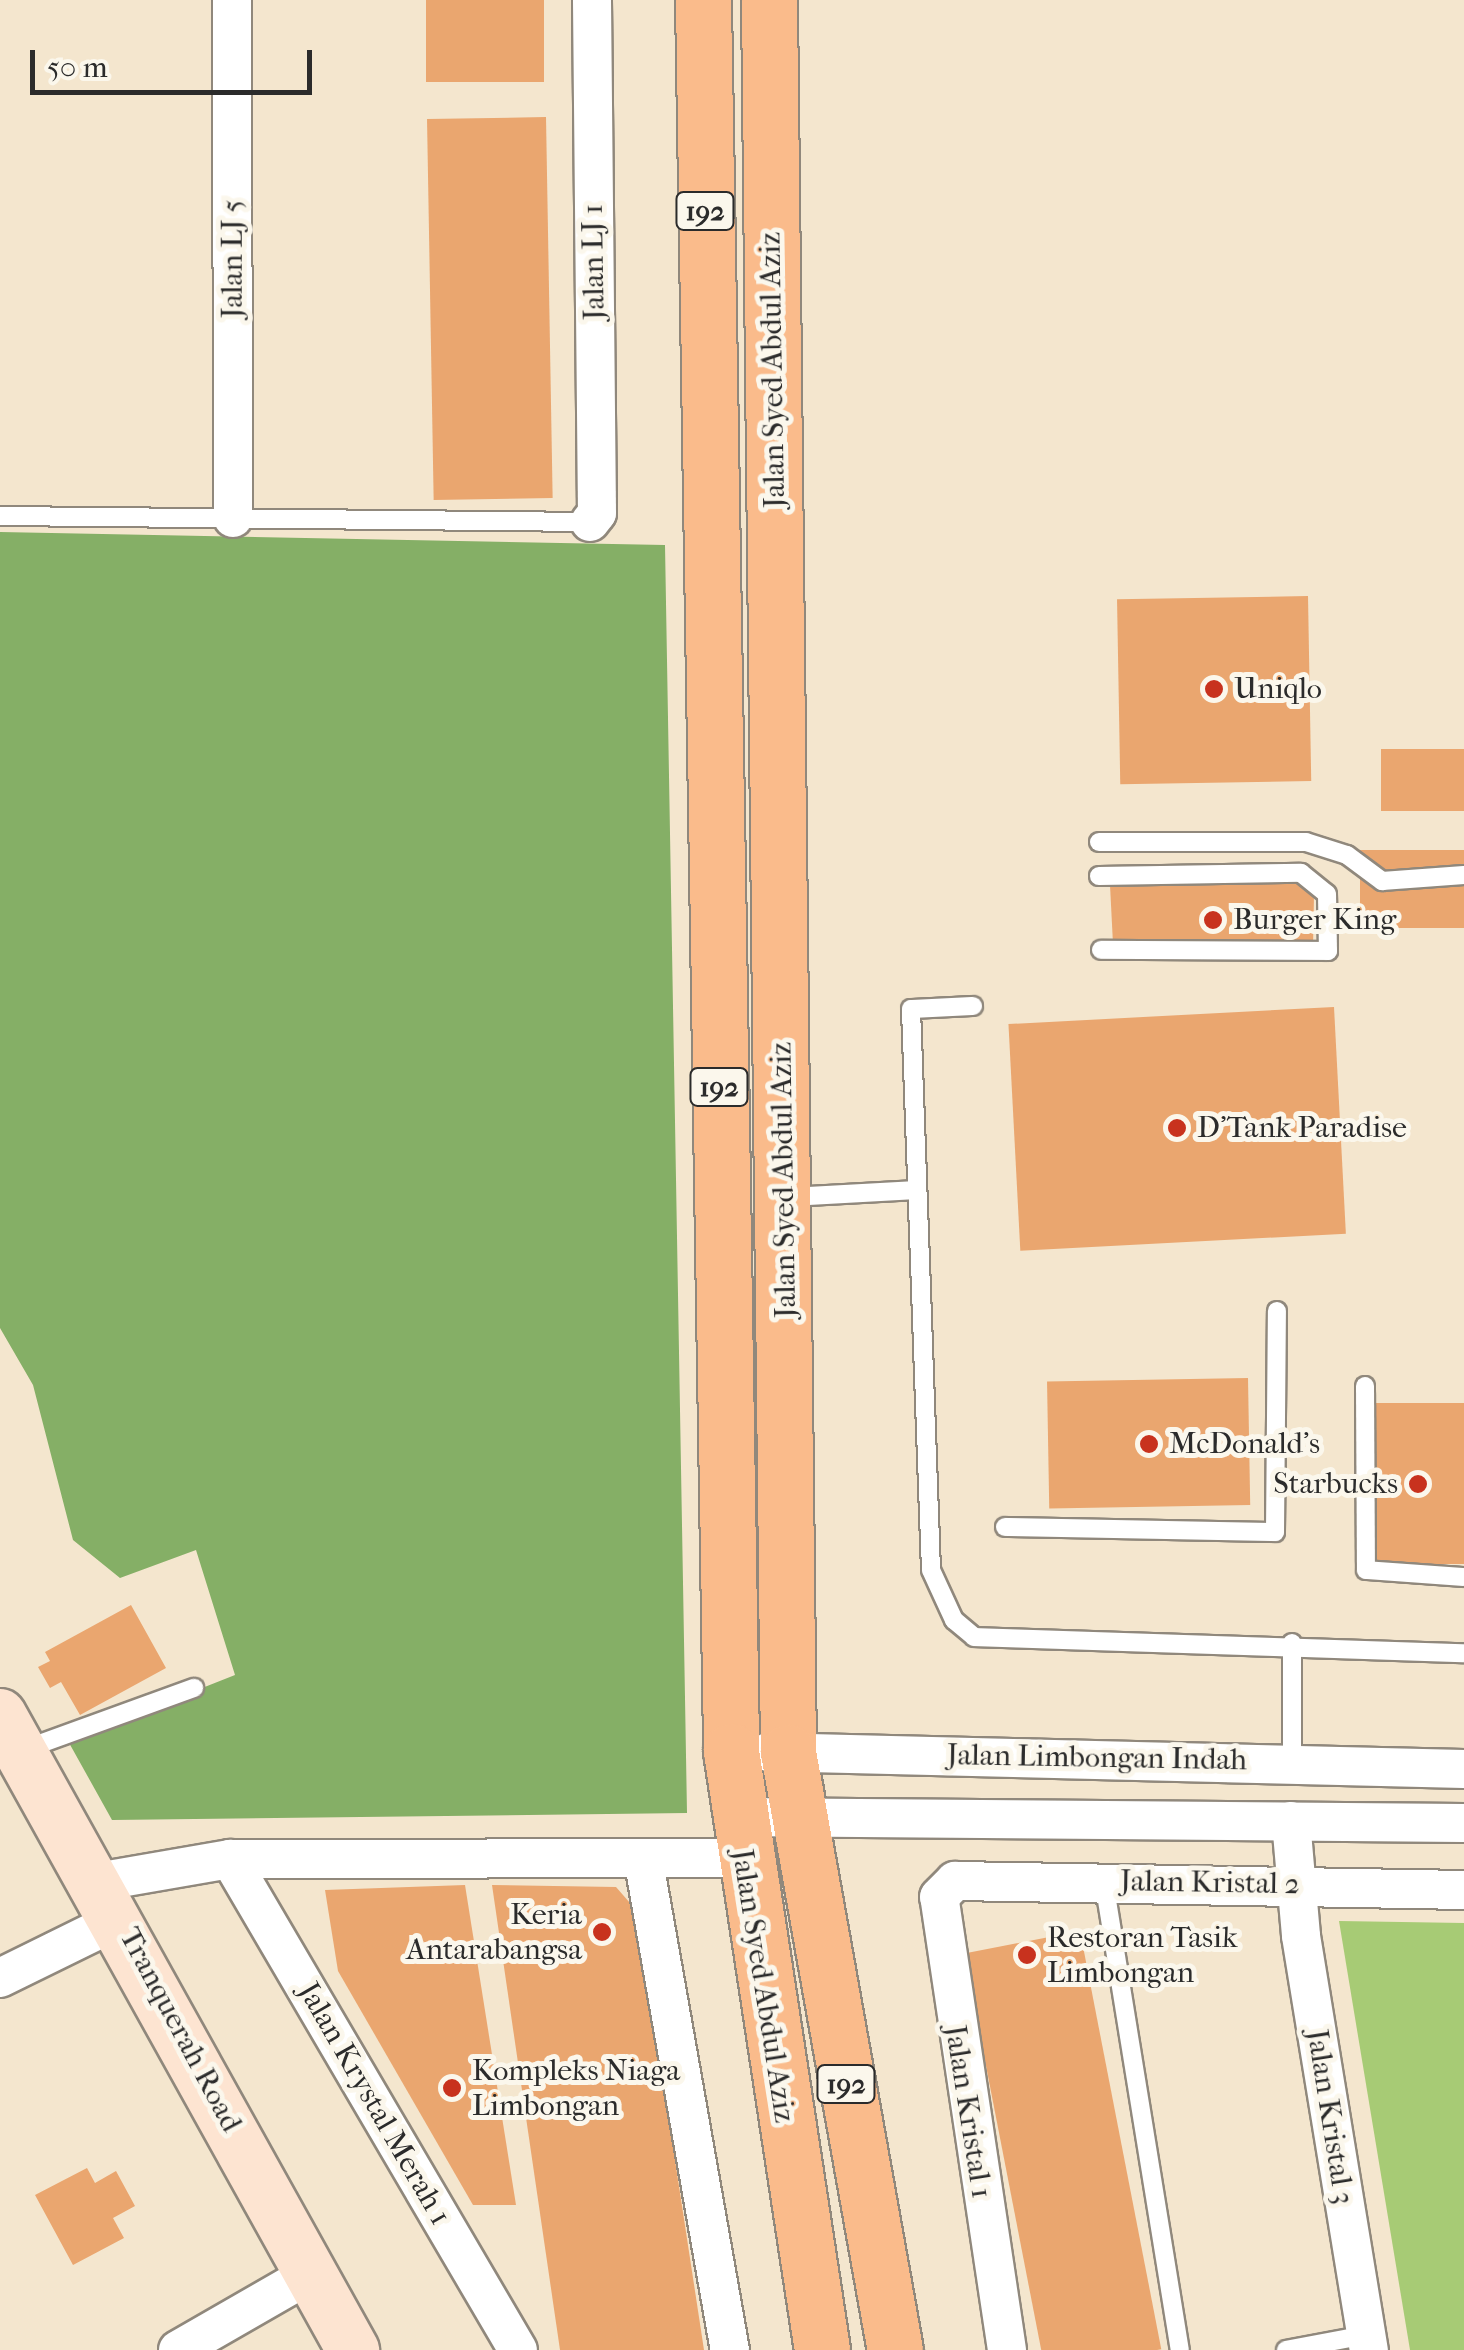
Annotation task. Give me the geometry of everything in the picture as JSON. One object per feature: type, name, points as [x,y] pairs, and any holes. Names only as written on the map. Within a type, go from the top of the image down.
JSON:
[{"type":"main road","name":"Jalan Syed Abdul Aziz","points":[[703,0],[730,1752],[738,1838],[822,2350]]},
{"type":"main road","name":"Jalan Syed Abdul Aziz","points":[[768,0],[788,1752],[796,1818],[895,2350]]},
{"type":"main road","name":"Tranquerah Road","points":[[11,1733],[109,1901],[353,2350]]},
{"type":"street","name":"Jalan LJ 5","points":[[232,0],[233,518]]},
{"type":"street","name":"Jalan LJ 1","points":[[590,522],[592,0]]},
{"type":"street","name":"Jalan Limbongan Indah","points":[[730,1752],[1292,1762],[1464,1769]]},
{"type":"street","name":"Jalan Limbongan Indah","points":[[0,1978],[109,1901],[230,1859],[644,1863],[796,1818],[1464,1823]]},
{"type":"street","points":[[1195,1820],[1198,1882]]},
{"type":"street","name":"Jalan Kristal 3","points":[[1292,1820],[1294,1884],[1368,2342]]},
{"type":"street","name":"Jalan Krystal Merah 1","points":[[230,1859],[518,2350]]},
{"type":"street","points":[[644,1863],[730,2350]]},
{"type":"street","name":"Jalan Kristal 2","points":[[955,1881],[1198,1882],[1464,1890]]},
{"type":"street","name":"Jalan Kristal 1","points":[[955,1881],[939,1897],[938,1923],[1007,2350]]},
{"type":"street","points":[[178,2350],[312,2274]]},
{"type":"lane","points":[[0,516],[590,522]]},
{"type":"lane","points":[[1098,842],[1306,842],[1347,855],[1382,881],[1464,875]]},
{"type":"lane","points":[[1099,876],[1301,874],[1327,894],[1328,951],[1101,950]]},
{"type":"lane","points":[[972,1006],[911,1009],[931,1570],[954,1620],[974,1637],[1292,1643],[1464,1652]]},
{"type":"lane","points":[[784,1197],[917,1190]]},
{"type":"lane","points":[[1005,1527],[1275,1532],[1277,1311]]},
{"type":"lane","points":[[1365,1386],[1366,1570],[1464,1577]]},
{"type":"lane","points":[[1292,1643],[1292,1762]]},
{"type":"lane","points":[[11,1733],[194,1688]]},
{"type":"lane","points":[[1104,1882],[1180,2350]]},
{"type":"lane","points":[[1286,2350],[1368,2342]]},
{"type":"green space","points":[[0,532],[665,545],[687,1813],[112,1820],[68,1741],[235,1675],[196,1550],[120,1578],[73,1540],[33,1385],[0,1328]]},
{"type":"green space","points":[[1339,1921],[1464,1923],[1464,2350],[1410,2350]]},
{"type":"building","points":[[426,0],[544,0],[544,82],[426,82]]},
{"type":"building","points":[[546,117],[553,498],[434,500],[427,119]]},
{"type":"building","name":"Uniqlo","points":[[1308,596],[1311,781],[1120,784],[1117,599]]},
{"type":"building","points":[[1381,749],[1464,749],[1464,811],[1381,811]]},
{"type":"building","points":[[1360,850],[1464,850],[1464,928],[1360,928]]},
{"type":"building","name":"Burger King","points":[[1297,883],[1314,895],[1313,947],[1113,944],[1110,885]]},
{"type":"building","name":"D'Tank Paradise","points":[[1334,1007],[1346,1234],[1020,1251],[1008,1024]]},
{"type":"building","name":"McDonald's","points":[[1248,1378],[1250,1505],[1049,1508],[1047,1382]]},
{"type":"building","name":"Starbucks","points":[[1370,1403],[1464,1403],[1464,1564],[1370,1564]]},
{"type":"building","points":[[131,1605],[166,1668],[80,1715],[61,1682],[50,1688],[38,1667],[50,1661],[45,1652]]},
{"type":"building","name":"Kompleks Niaga Limbongan","points":[[465,1885],[516,2205],[473,2205],[338,1971],[325,1890]]},
{"type":"building","points":[[492,1885],[616,1887],[637,1911],[704,2350],[560,2350]]},
{"type":"building","points":[[1080,1931],[1161,2349],[1041,2350],[964,1954]]},
{"type":"building","points":[[87,2168],[95,2183],[116,2171],[135,2206],[113,2218],[124,2238],[73,2265],[35,2195]]},
{"type":"place","name":"Uniqlo","points":[[1214,689]]},
{"type":"place","name":"Burger King","points":[[1213,920]]},
{"type":"place","name":"D'Tank Paradise","points":[[1177,1128]]},
{"type":"place","name":"McDonald's","points":[[1149,1444]]},
{"type":"place","name":"Starbucks","points":[[1418,1484]]},
{"type":"place","name":"Keria Antarabangsa","points":[[602,1932]]},
{"type":"place","name":"Restoran Tasik Limbongan","points":[[1027,1955]]},
{"type":"place","name":"Kompleks Niaga Limbongan","points":[[452,2088]]}]
